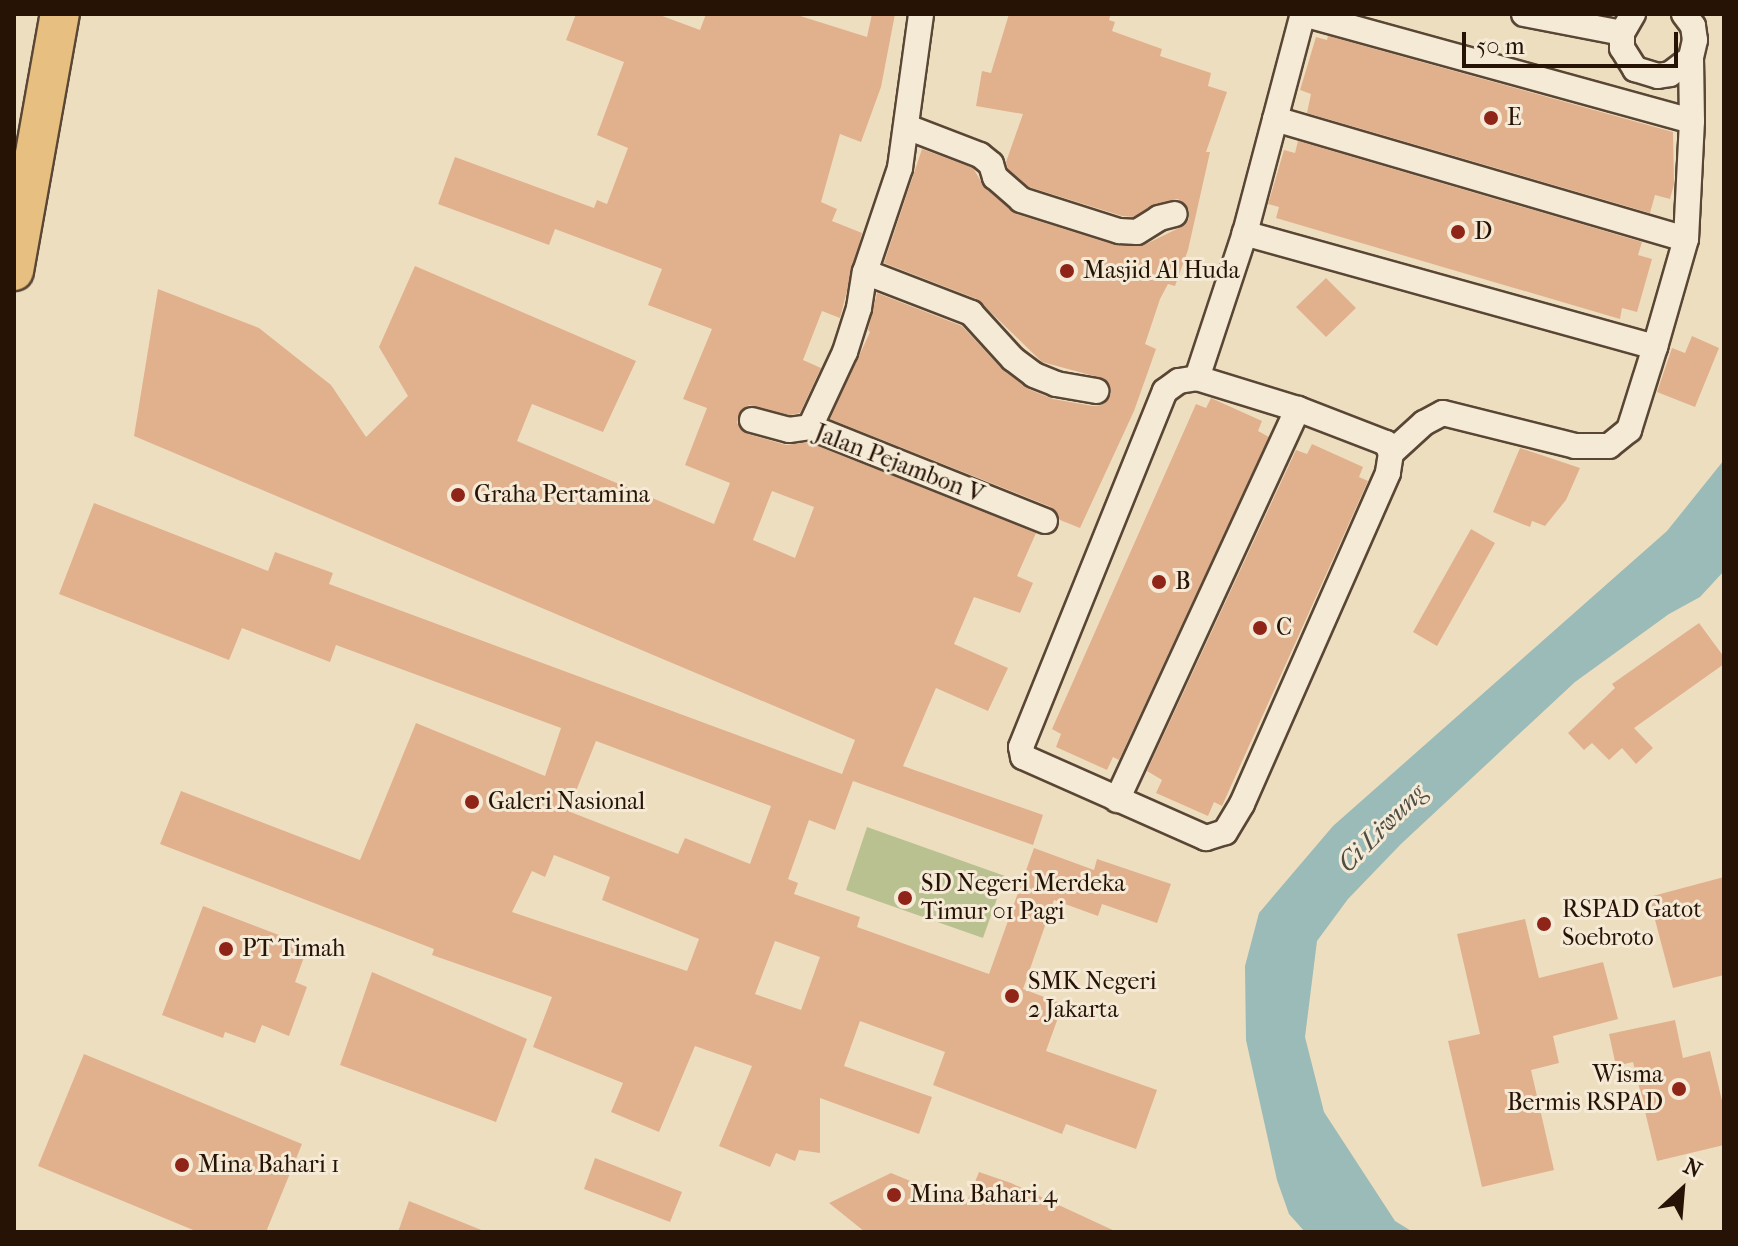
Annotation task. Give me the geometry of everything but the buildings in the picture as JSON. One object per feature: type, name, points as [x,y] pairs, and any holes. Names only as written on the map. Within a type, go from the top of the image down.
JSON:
[{"type":"main road","points":[[14,271],[60,14]]},
{"type":"street","points":[[810,427],[845,352],[859,308],[865,272],[896,183],[907,127],[921,14]]},
{"type":"street","points":[[1197,378],[1245,233],[1303,14],[1692,121]]},
{"type":"street","points":[[1524,14],[1627,23],[1626,59],[1646,74],[1670,74],[1691,58]]},
{"type":"street","points":[[1391,453],[1424,423],[1443,413],[1575,446],[1609,446],[1629,430],[1686,239],[1693,26],[1684,14]]},
{"type":"street","points":[[1275,119],[1686,239]]},
{"type":"street","points":[[907,127],[980,155],[991,164],[995,177],[1021,200],[1119,231],[1137,232],[1159,218],[1175,214]]},
{"type":"street","points":[[1245,233],[1655,347]]},
{"type":"street","points":[[865,272],[971,313],[1013,359],[1034,375],[1056,384],[1096,391]]},
{"type":"street","points":[[1197,378],[1298,409],[1386,443],[1391,453],[1388,473],[1242,804],[1225,832],[1206,838],[1023,757],[1021,747],[1165,391],[1179,381],[1197,378]]},
{"type":"street","points":[[1117,800],[1298,409]]},
{"type":"street","name":"Jalan Pejambon V","points":[[752,420],[789,430],[810,427],[1045,521]]},
{"type":"green space","points":[[867,827],[1005,876],[983,938],[846,890]]},
{"type":"water","name":"Ci Liwung","points":[[1724,460],[1724,571],[1700,597],[1669,614],[1575,682],[1401,844],[1348,899],[1317,941],[1305,1037],[1324,1112],[1395,1221],[1413,1232],[1305,1232],[1289,1214],[1277,1180],[1246,1040],[1245,966],[1259,913],[1333,826],[1667,531]]},
{"type":"place","name":"E","points":[[1491,118]]},
{"type":"place","name":"D","points":[[1458,232]]},
{"type":"place","name":"Masjid Al Huda","points":[[1067,271]]},
{"type":"place","name":"Graha Pertamina","points":[[458,495]]},
{"type":"place","name":"B","points":[[1159,582]]},
{"type":"place","name":"C","points":[[1260,628]]},
{"type":"place","name":"Galeri Nasional","points":[[472,802]]},
{"type":"place","name":"SD Negeri Merdeka Timur 01 Pagi","points":[[905,898]]},
{"type":"place","name":"RSPAD Gatot Soebroto","points":[[1544,924]]},
{"type":"place","name":"PT Timah","points":[[226,949]]},
{"type":"place","name":"SMK Negeri 2 Jakarta","points":[[1012,996]]},
{"type":"place","name":"Wisma Bermis RSPAD","points":[[1679,1089]]},
{"type":"place","name":"Mina Bahari 1","points":[[182,1165]]},
{"type":"place","name":"Mina Bahari 4","points":[[894,1195]]}]
